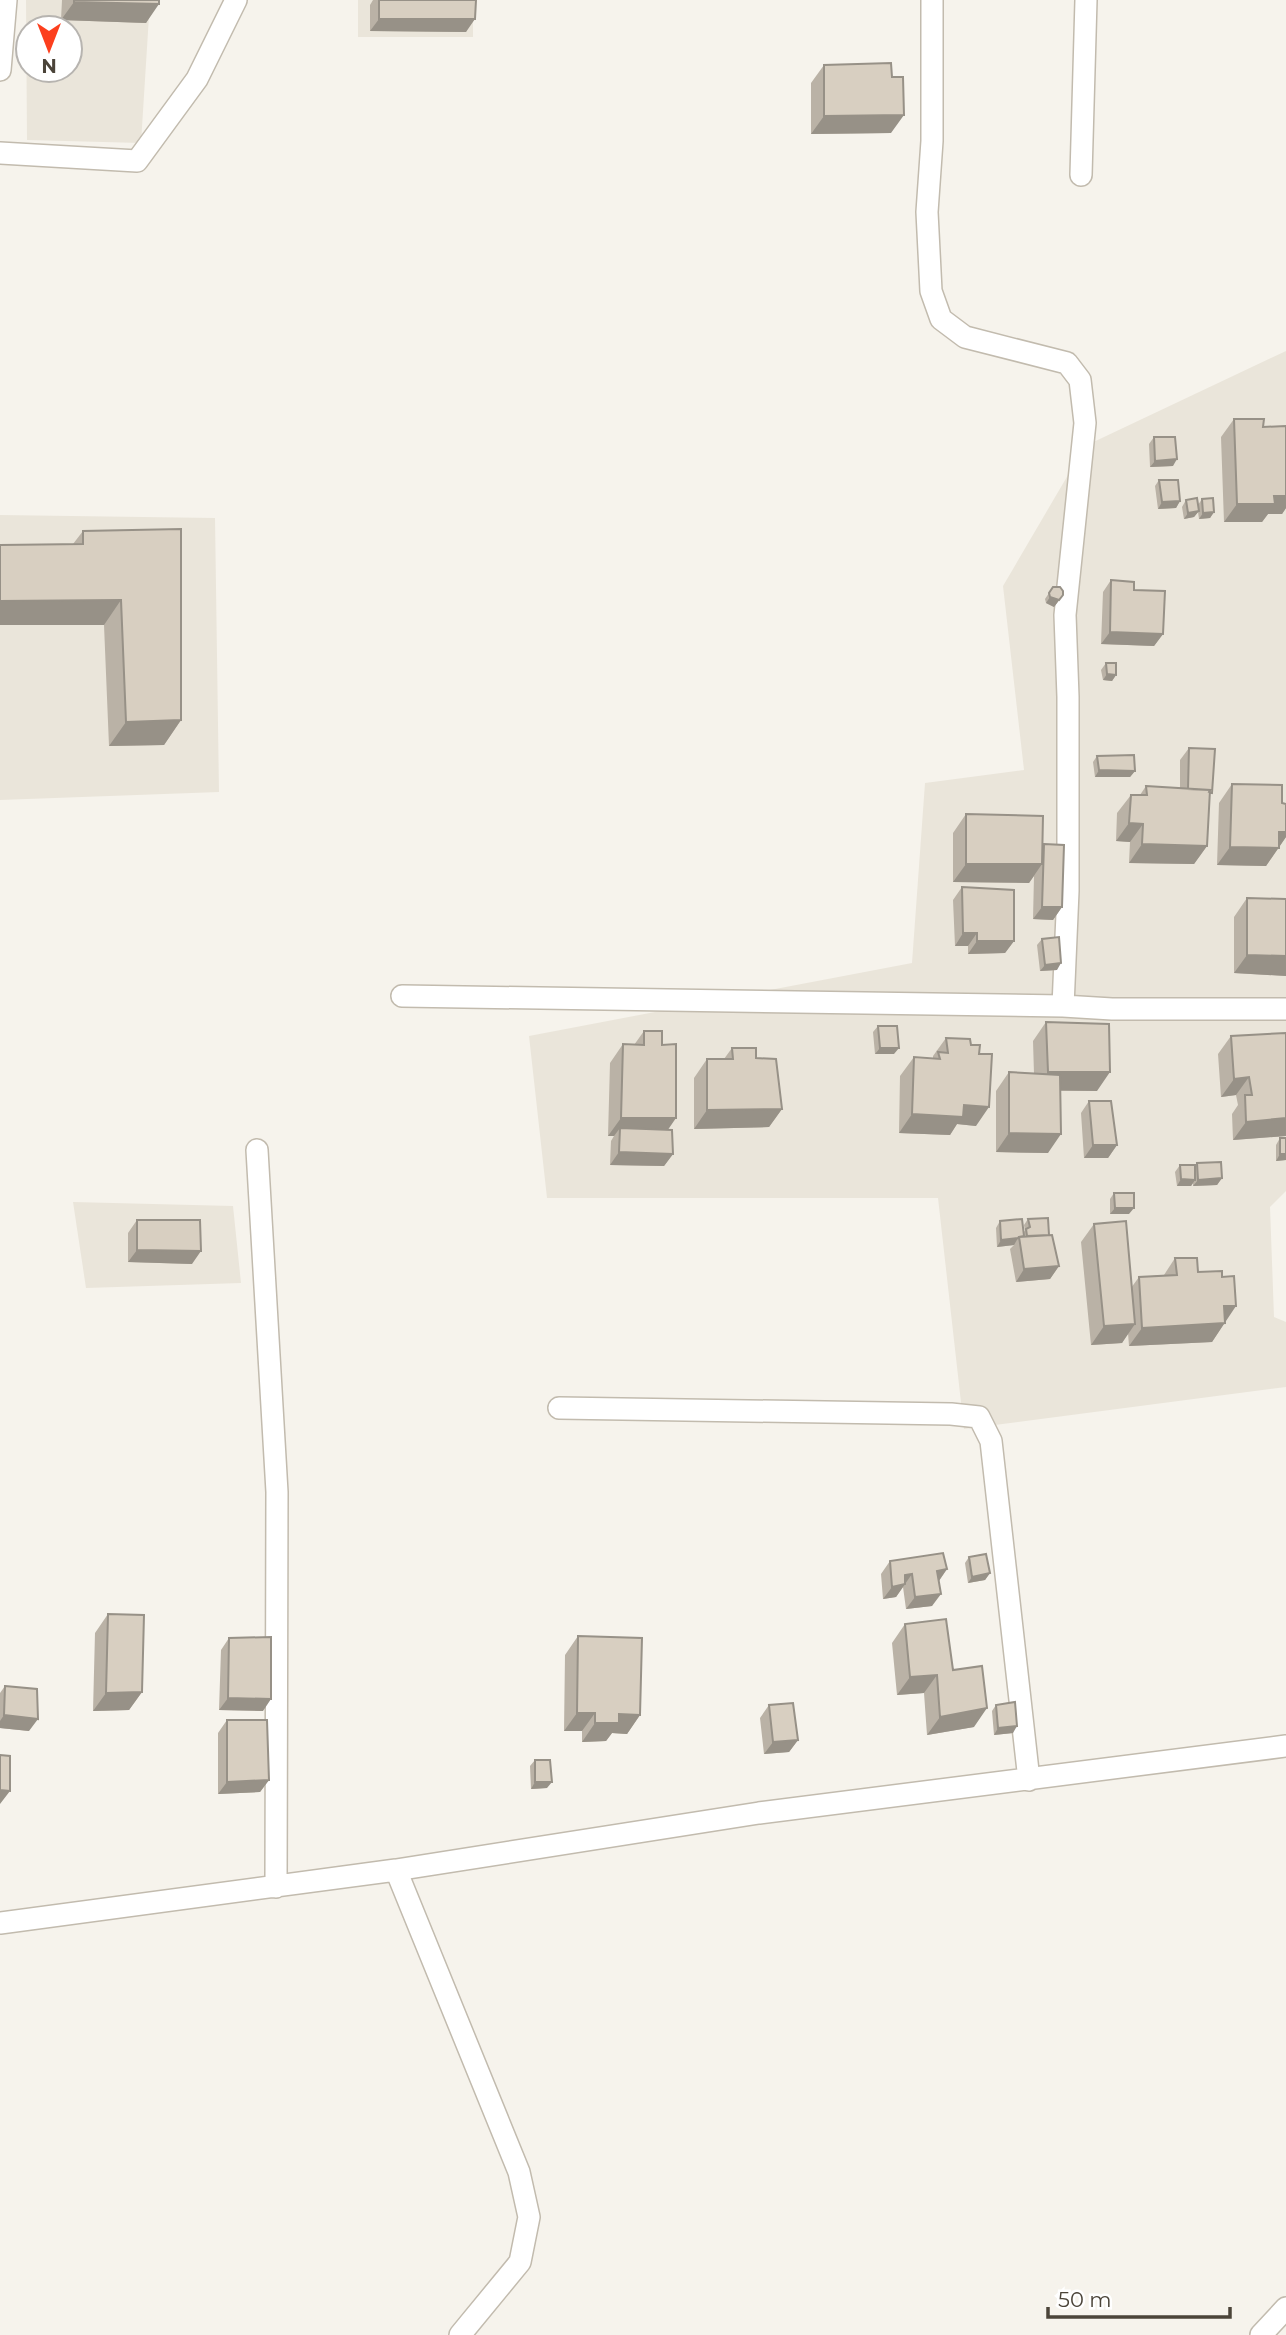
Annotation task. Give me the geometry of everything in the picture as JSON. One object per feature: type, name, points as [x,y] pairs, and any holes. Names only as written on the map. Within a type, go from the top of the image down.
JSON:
[{"type":"street","points":[[0,70],[6,0]]},
{"type":"street","points":[[0,153],[137,162],[197,79],[236,0]]},
{"type":"street","points":[[932,0],[932,141],[927,212],[931,291],[941,319],[965,337],[1067,363],[1080,380],[1085,423],[1065,615],[1068,697],[1068,891],[1063,1006]]},
{"type":"street","points":[[1081,175],[1086,0]]},
{"type":"street","points":[[402,996],[1063,1006],[1112,1009],[1286,1009]]},
{"type":"street","points":[[257,1150],[278,1492],[276,1887]]},
{"type":"street","points":[[559,1408],[938,1413],[979,1417],[991,1441],[1029,1780]]},
{"type":"street","points":[[0,1923],[396,1870],[759,1813],[1286,1746]]},
{"type":"street","points":[[396,1870],[519,2172],[529,2217],[520,2262],[460,2335]]},
{"type":"street","points":[[1261,2335],[1286,2308]]},
{"type":"shaded area","points":[[26,0],[150,0],[141,143],[27,140],[27,84],[84,84],[84,14],[26,14]]},
{"type":"shaded area","points":[[358,0],[473,0],[473,37],[358,37]]},
{"type":"shaded area","points":[[1286,351],[1286,1191],[1270,1207],[1274,1317],[1286,1322],[1286,1387],[964,1429],[938,1198],[547,1198],[529,1036],[912,963],[925,783],[1024,770],[1003,586],[1085,446]]},
{"type":"shaded area","points":[[0,515],[215,518],[219,792],[0,800]]},
{"type":"shaded area","points":[[73,1202],[233,1206],[241,1283],[86,1288]]},
{"type":"building","points":[[159,0],[159,4],[74,2]]},
{"type":"building","points":[[379,0],[476,0],[475,19],[379,19]]},
{"type":"building","points":[[891,63],[892,77],[903,77],[904,115],[824,116],[824,65]]},
{"type":"building","points":[[1234,419],[1264,419],[1263,427],[1286,426],[1286,496],[1274,496],[1275,504],[1237,504]]},
{"type":"building","points":[[1154,437],[1175,437],[1177,459],[1155,461]]},
{"type":"building","points":[[1159,480],[1178,480],[1180,501],[1162,502]]},
{"type":"building","points":[[1197,498],[1199,511],[1188,513],[1186,500]]},
{"type":"building","points":[[1213,498],[1214,512],[1203,513],[1202,499]]},
{"type":"building","points":[[181,529],[181,720],[126,722],[121,600],[0,601],[0,545],[83,544],[83,531]]},
{"type":"building","points":[[1111,580],[1134,582],[1134,590],[1165,591],[1163,634],[1110,632]]},
{"type":"building","points":[[1053,587],[1060,587],[1063,591],[1059,600],[1050,597],[1049,593]]},
{"type":"building","points":[[1106,663],[1116,663],[1116,675],[1107,674]]},
{"type":"building","points":[[1189,748],[1215,749],[1212,793],[1210,790],[1188,789]]},
{"type":"building","points":[[1134,755],[1135,771],[1099,770],[1097,756]]},
{"type":"building","points":[[1232,784],[1282,785],[1282,803],[1286,804],[1286,832],[1279,832],[1279,848],[1230,847]]},
{"type":"building","points":[[1146,786],[1210,790],[1207,846],[1142,844],[1143,824],[1129,823],[1131,795],[1147,795]]},
{"type":"building","points":[[966,814],[1043,816],[1042,864],[966,864]]},
{"type":"building","points":[[1044,844],[1064,845],[1062,907],[1042,907]]},
{"type":"building","points":[[962,887],[1014,890],[1014,941],[977,941],[977,933],[963,933]]},
{"type":"building","points":[[1247,898],[1286,899],[1286,956],[1247,955]]},
{"type":"building","points":[[1059,937],[1061,963],[1045,965],[1042,939]]},
{"type":"building","points":[[1046,1022],[1109,1024],[1110,1072],[1048,1072]]},
{"type":"building","points":[[878,1026],[897,1026],[899,1048],[880,1048]]},
{"type":"building","points":[[644,1031],[662,1031],[662,1045],[676,1044],[676,1118],[621,1118],[623,1044],[644,1045]]},
{"type":"building","points":[[1286,1033],[1286,1118],[1246,1122],[1245,1095],[1252,1095],[1249,1077],[1234,1079],[1231,1036]]},
{"type":"building","points":[[946,1038],[970,1039],[971,1045],[980,1045],[979,1054],[992,1054],[989,1107],[964,1105],[963,1117],[912,1114],[914,1057],[940,1059],[938,1052],[948,1053]]},
{"type":"building","points":[[732,1048],[756,1048],[756,1058],[776,1059],[782,1109],[707,1110],[707,1059],[733,1059]]},
{"type":"building","points":[[1009,1072],[1060,1075],[1061,1134],[1009,1133]]},
{"type":"building","points":[[1089,1101],[1111,1101],[1117,1145],[1093,1145]]},
{"type":"building","points":[[620,1128],[672,1130],[673,1154],[619,1152]]},
{"type":"building","points":[[1280,1138],[1286,1138],[1286,1154],[1280,1154]]},
{"type":"building","points":[[1221,1162],[1222,1178],[1198,1180],[1197,1163]]},
{"type":"building","points":[[1180,1165],[1195,1165],[1195,1180],[1181,1179]]},
{"type":"building","points":[[1114,1193],[1134,1193],[1134,1208],[1115,1208]]},
{"type":"building","points":[[1048,1218],[1049,1235],[1027,1236],[1026,1229],[1030,1227],[1028,1219]]},
{"type":"building","points":[[1022,1219],[1024,1236],[1001,1240],[1000,1221]]},
{"type":"building","points":[[137,1220],[200,1220],[201,1251],[137,1250]]},
{"type":"building","points":[[1126,1221],[1135,1324],[1104,1326],[1094,1224]]},
{"type":"building","points":[[1052,1235],[1059,1266],[1024,1269],[1019,1237]]},
{"type":"building","points":[[1175,1258],[1197,1258],[1198,1272],[1222,1271],[1222,1277],[1234,1276],[1236,1306],[1224,1306],[1225,1323],[1142,1328],[1139,1277],[1177,1275]]},
{"type":"building","points":[[943,1553],[947,1569],[937,1571],[941,1594],[915,1597],[912,1574],[905,1575],[905,1584],[892,1587],[890,1561]]},
{"type":"building","points":[[986,1554],[990,1573],[972,1577],[969,1557]]},
{"type":"building","points":[[108,1614],[144,1615],[142,1692],[106,1693]]},
{"type":"building","points":[[946,1619],[953,1670],[982,1666],[987,1708],[940,1717],[937,1675],[910,1677],[905,1624]]},
{"type":"building","points":[[578,1636],[642,1638],[640,1715],[619,1714],[619,1723],[595,1723],[595,1713],[577,1713]]},
{"type":"building","points":[[271,1637],[271,1699],[228,1698],[229,1638]]},
{"type":"building","points":[[5,1686],[37,1689],[38,1719],[4,1715]]},
{"type":"building","points":[[1015,1702],[1017,1726],[998,1728],[996,1705]]},
{"type":"building","points":[[793,1703],[798,1740],[773,1742],[769,1705]]},
{"type":"building","points":[[227,1720],[267,1720],[269,1780],[227,1782]]},
{"type":"building","points":[[0,1755],[10,1756],[10,1791],[0,1790]]},
{"type":"building","points":[[535,1760],[550,1760],[552,1782],[535,1782]]}]
